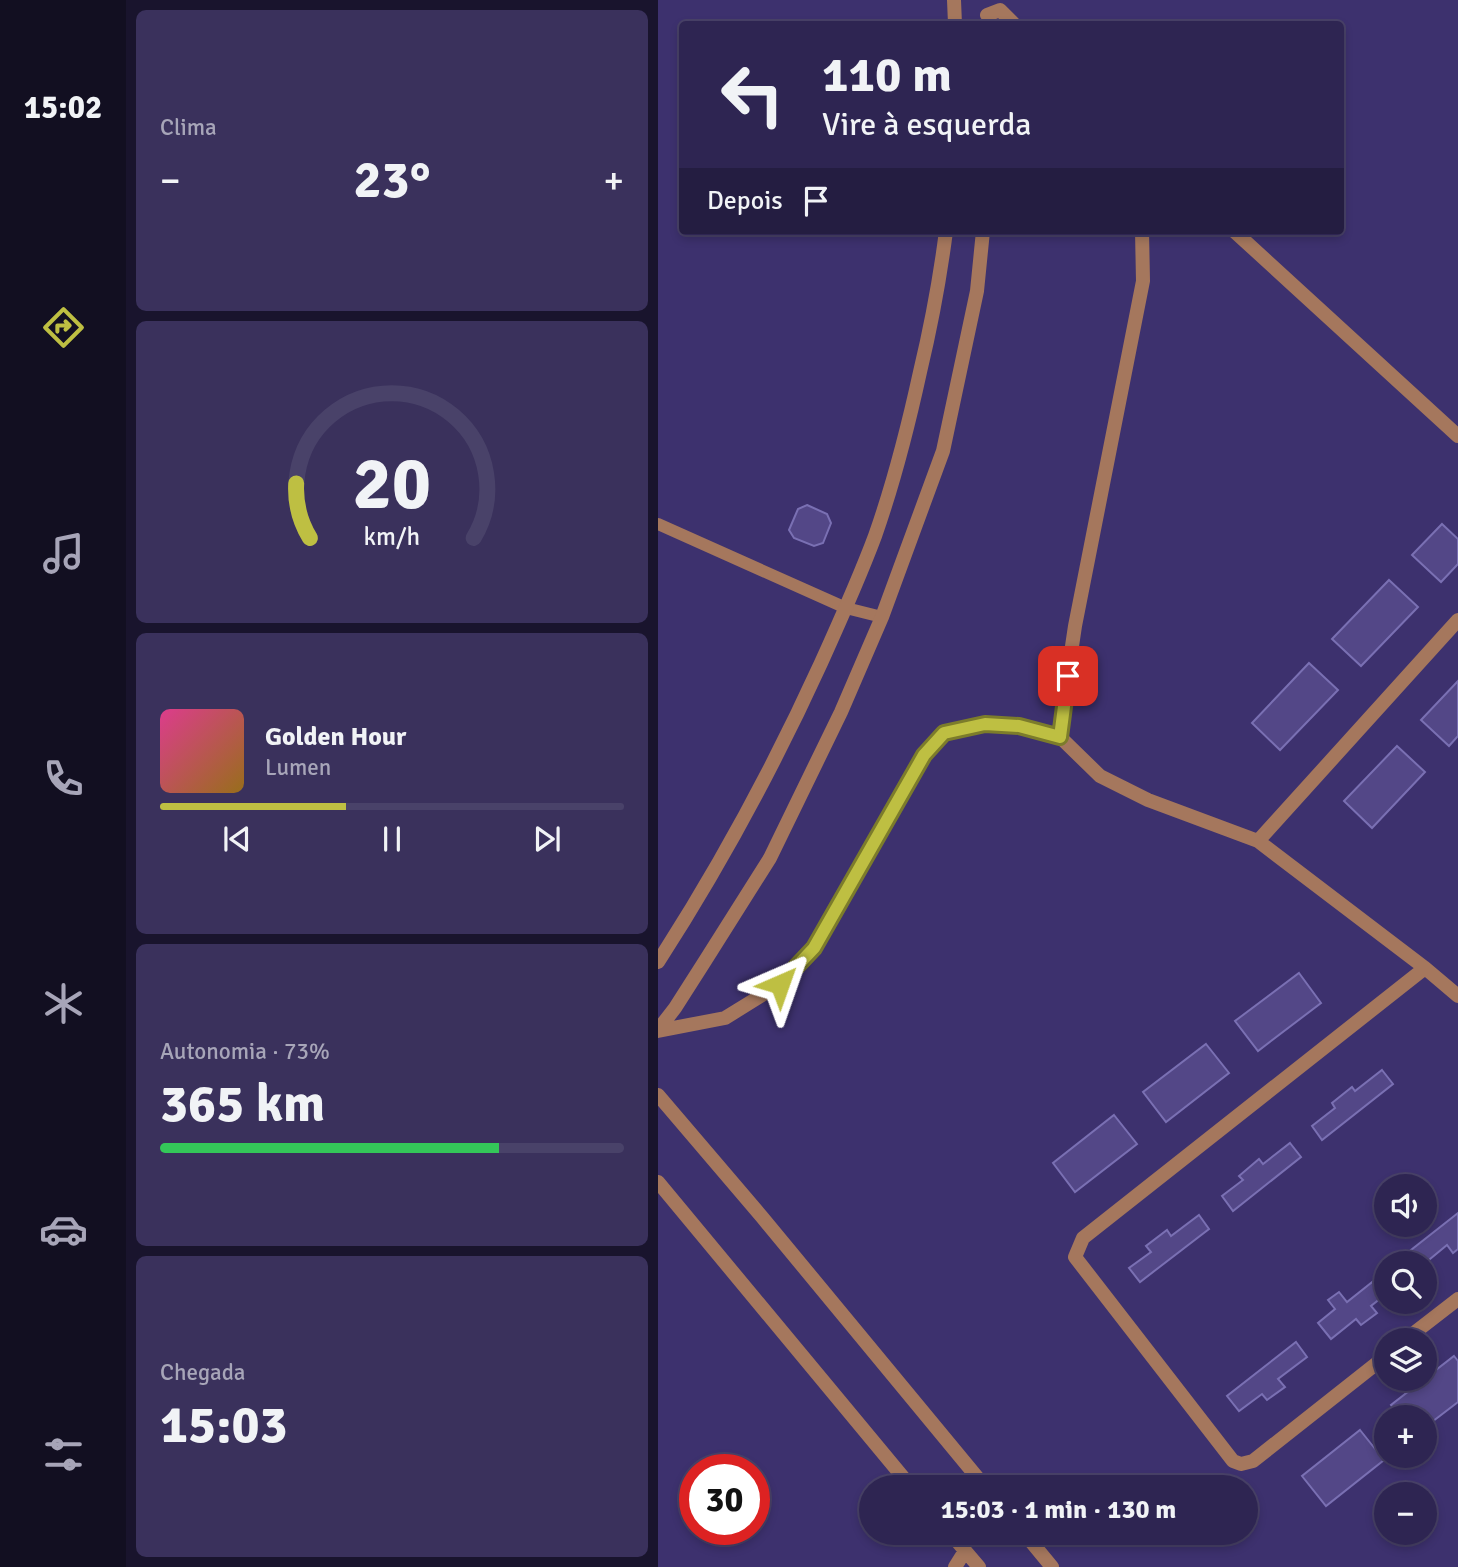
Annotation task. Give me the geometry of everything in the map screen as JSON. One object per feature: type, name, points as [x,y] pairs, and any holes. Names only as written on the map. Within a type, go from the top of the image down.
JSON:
[{"type":"street","points":[[954,0],[955,21]]},
{"type":"street","points":[[986,0],[991,17],[1013,0]]},
{"type":"street","points":[[658,962],[737,832],[809,689],[875,536],[905,437],[928,340],[946,235]]},
{"type":"street","points":[[658,1030],[675,1008],[770,858],[841,712],[882,617],[943,451],[978,291],[983,235]]},
{"type":"street","points":[[1060,737],[1075,626],[1143,281],[1142,235]]},
{"type":"street","points":[[1238,235],[1458,436]]},
{"type":"street","points":[[1258,841],[1458,620]]},
{"type":"street","points":[[658,1030],[725,1018],[780,984],[814,948],[924,755],[944,733],[985,724],[1019,726],[1060,737],[1100,776],[1148,800],[1258,841],[1458,996]]},
{"type":"street","points":[[1374,1365],[1253,1461],[1241,1464],[1233,1461],[1075,1257],[1083,1238],[1425,968]]},
{"type":"street","points":[[658,1095],[771,1227],[975,1475]]},
{"type":"street","points":[[658,1182],[901,1475]]},
{"type":"street","points":[[1421,1328],[1458,1299]]},
{"type":"street","points":[[960,1545],[979,1567]]},
{"type":"street","points":[[1034,1545],[1052,1567]]},
{"type":"street","points":[[955,1567],[965,1551]]},
{"type":"lane","points":[[658,524],[846,608],[882,617]]},
{"type":"building","points":[[807,505],[827,514],[831,523],[823,543],[814,546],[794,538],[789,530],[798,509]]},
{"type":"building","points":[[1442,524],[1458,539],[1458,564],[1441,582],[1412,555]]},
{"type":"building","points":[[1389,580],[1418,607],[1361,666],[1332,639]]},
{"type":"building","points":[[1309,663],[1338,690],[1280,750],[1252,723]]},
{"type":"building","points":[[1458,681],[1458,736],[1449,746],[1421,720]]},
{"type":"building","points":[[1397,746],[1425,772],[1372,828],[1344,801]]},
{"type":"building","points":[[1299,973],[1321,1003],[1258,1051],[1235,1021]]},
{"type":"building","points":[[1206,1044],[1229,1073],[1166,1122],[1143,1092]]},
{"type":"building","points":[[1382,1070],[1393,1084],[1322,1140],[1312,1126],[1335,1108],[1332,1103],[1352,1087],[1355,1091]]},
{"type":"building","points":[[1114,1115],[1137,1144],[1075,1192],[1053,1163]]},
{"type":"building","points":[[1290,1143],[1301,1157],[1233,1211],[1222,1196],[1243,1180],[1239,1176],[1259,1159],[1263,1164]]},
{"type":"building","points":[[1458,1213],[1458,1249],[1453,1253],[1447,1245],[1437,1253],[1437,1251],[1412,1251],[1428,1237],[1437,1237],[1437,1230]]},
{"type":"building","points":[[1199,1215],[1209,1229],[1140,1282],[1129,1268],[1151,1252],[1146,1246],[1167,1230],[1171,1236]]},
{"type":"building","points":[[1374,1281],[1374,1304],[1371,1306],[1376,1314],[1361,1325],[1356,1319],[1331,1339],[1318,1323],[1335,1309],[1328,1300],[1339,1292],[1347,1302]]},
{"type":"building","points":[[1296,1342],[1307,1357],[1278,1379],[1285,1387],[1267,1400],[1262,1394],[1239,1411],[1227,1396]]},
{"type":"building","points":[[1454,1356],[1458,1361],[1458,1402],[1437,1418],[1437,1405],[1391,1405],[1409,1391],[1437,1391],[1437,1369]]},
{"type":"building","points":[[1360,1430],[1374,1448],[1374,1468],[1326,1506],[1302,1476]]},
{"type":"route","points":[[780,984],[814,948],[924,755],[944,733],[985,724],[1019,726],[1060,737],[1068,676]]}]
